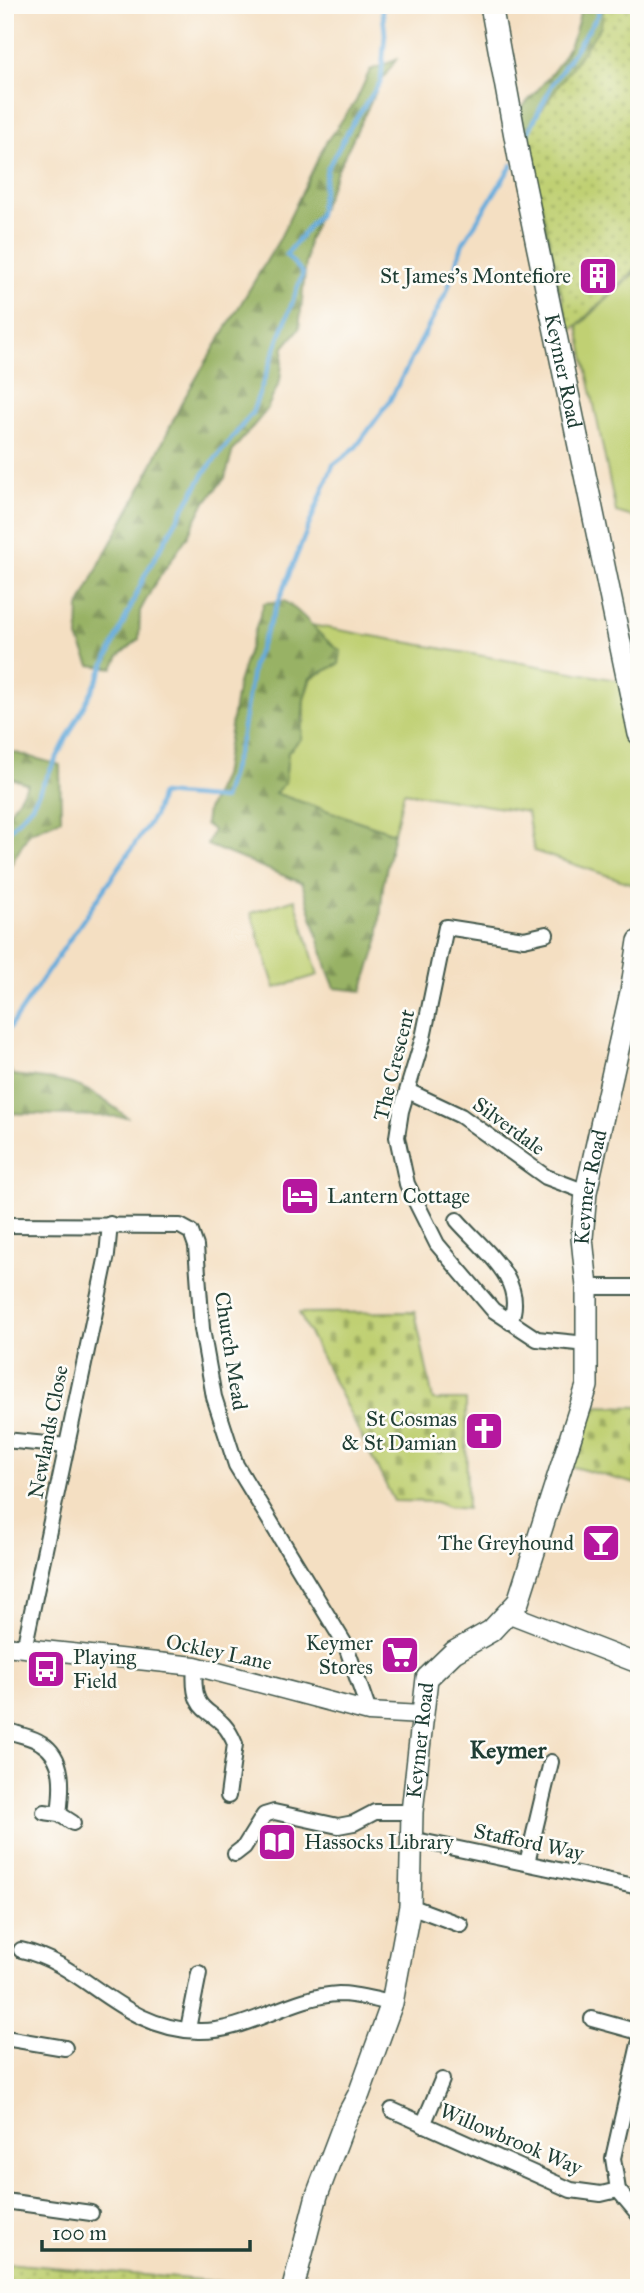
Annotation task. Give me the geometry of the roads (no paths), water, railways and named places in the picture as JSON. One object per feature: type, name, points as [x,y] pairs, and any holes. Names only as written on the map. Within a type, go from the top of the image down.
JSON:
[{"type":"main road","name":"Keymer Road","points":[[491,5],[518,152],[639,734]]},
{"type":"main road","name":"Keymer Road","points":[[293,2288],[317,2196],[359,2094],[392,2003],[410,1906],[412,1812],[427,1678],[454,1652],[491,1631],[510,1614],[524,1586],[547,1505],[587,1386],[587,1287],[582,1238],[586,1192],[635,993],[639,941]]},
{"type":"street","name":"The Crescent","points":[[546,934],[524,939],[446,927],[429,1012],[397,1137],[407,1184],[438,1244],[468,1283],[510,1322],[537,1339],[587,1344]]},
{"type":"street","name":"Silverdale","points":[[408,1091],[461,1115],[546,1177],[586,1192]]},
{"type":"street","points":[[457,1220],[508,1277],[515,1292],[516,1308],[510,1322]]},
{"type":"street","name":"Newlands Close","points":[[24,1648],[107,1255],[110,1224]]},
{"type":"street","name":"Church Mead","points":[[5,1225],[180,1226],[191,1232],[196,1246],[202,1329],[214,1397],[236,1465],[346,1646],[369,1712]]},
{"type":"street","points":[[587,1287],[639,1287]]},
{"type":"street","points":[[5,1440],[67,1446]]},
{"type":"street","points":[[510,1614],[639,1664]]},
{"type":"street","name":"Ockley Lane","points":[[5,1646],[195,1666],[369,1712],[421,1716]]},
{"type":"street","points":[[195,1666],[193,1689],[197,1703],[217,1718],[235,1744],[228,1796]]},
{"type":"street","points":[[5,1729],[41,1742],[54,1754],[62,1782],[52,1813],[73,1824]]},
{"type":"street","points":[[527,1863],[551,1762]]},
{"type":"street","points":[[235,1854],[244,1847],[264,1815],[274,1812],[338,1826],[354,1823],[375,1812],[412,1812]]},
{"type":"street","name":"Stafford Way","points":[[411,1839],[639,1887]]},
{"type":"street","points":[[410,1906],[461,1925]]},
{"type":"street","points":[[21,1950],[46,1955],[118,2006],[146,2021],[199,2031],[235,2025],[309,1999],[340,1994],[392,2003]]},
{"type":"street","points":[[188,2029],[199,1973]]},
{"type":"street","points":[[592,2019],[639,2032]]},
{"type":"street","points":[[5,2038],[65,2048]]},
{"type":"street","points":[[639,2044],[613,2158],[618,2190],[639,2215]]},
{"type":"street","points":[[423,2125],[442,2080]]},
{"type":"street","name":"Willowbrook Way","points":[[391,2110],[571,2190],[601,2194],[618,2190]]},
{"type":"street","points":[[5,2201],[91,2213]]},
{"type":"waterway","points":[[5,835],[32,805],[98,679],[146,573],[205,472],[252,413],[303,273],[286,255],[319,214],[327,169],[381,81],[385,34],[382,5]]},
{"type":"waterway","points":[[524,141],[552,85],[598,15],[599,5]]},
{"type":"waterway","points":[[5,1034],[154,816],[161,794],[223,799],[241,740],[253,665],[333,465],[356,447],[389,402],[447,291],[463,243],[512,165]]},
{"type":"place","name":"St James's Montefiore","points":[[598,276]]},
{"type":"place","name":"Lantern Cottage","points":[[300,1196]]},
{"type":"place","name":"St Cosmas & St Damian","points":[[484,1431]]},
{"type":"place","name":"The Greyhound","points":[[601,1543]]},
{"type":"place","name":"Keymer Stores","points":[[400,1655]]},
{"type":"place","name":"Playing Field","points":[[46,1669]]},
{"type":"place","name":"Hassocks Library","points":[[277,1842]]},
{"type":"district","name":"Keymer","points":[[508,1750]]}]
